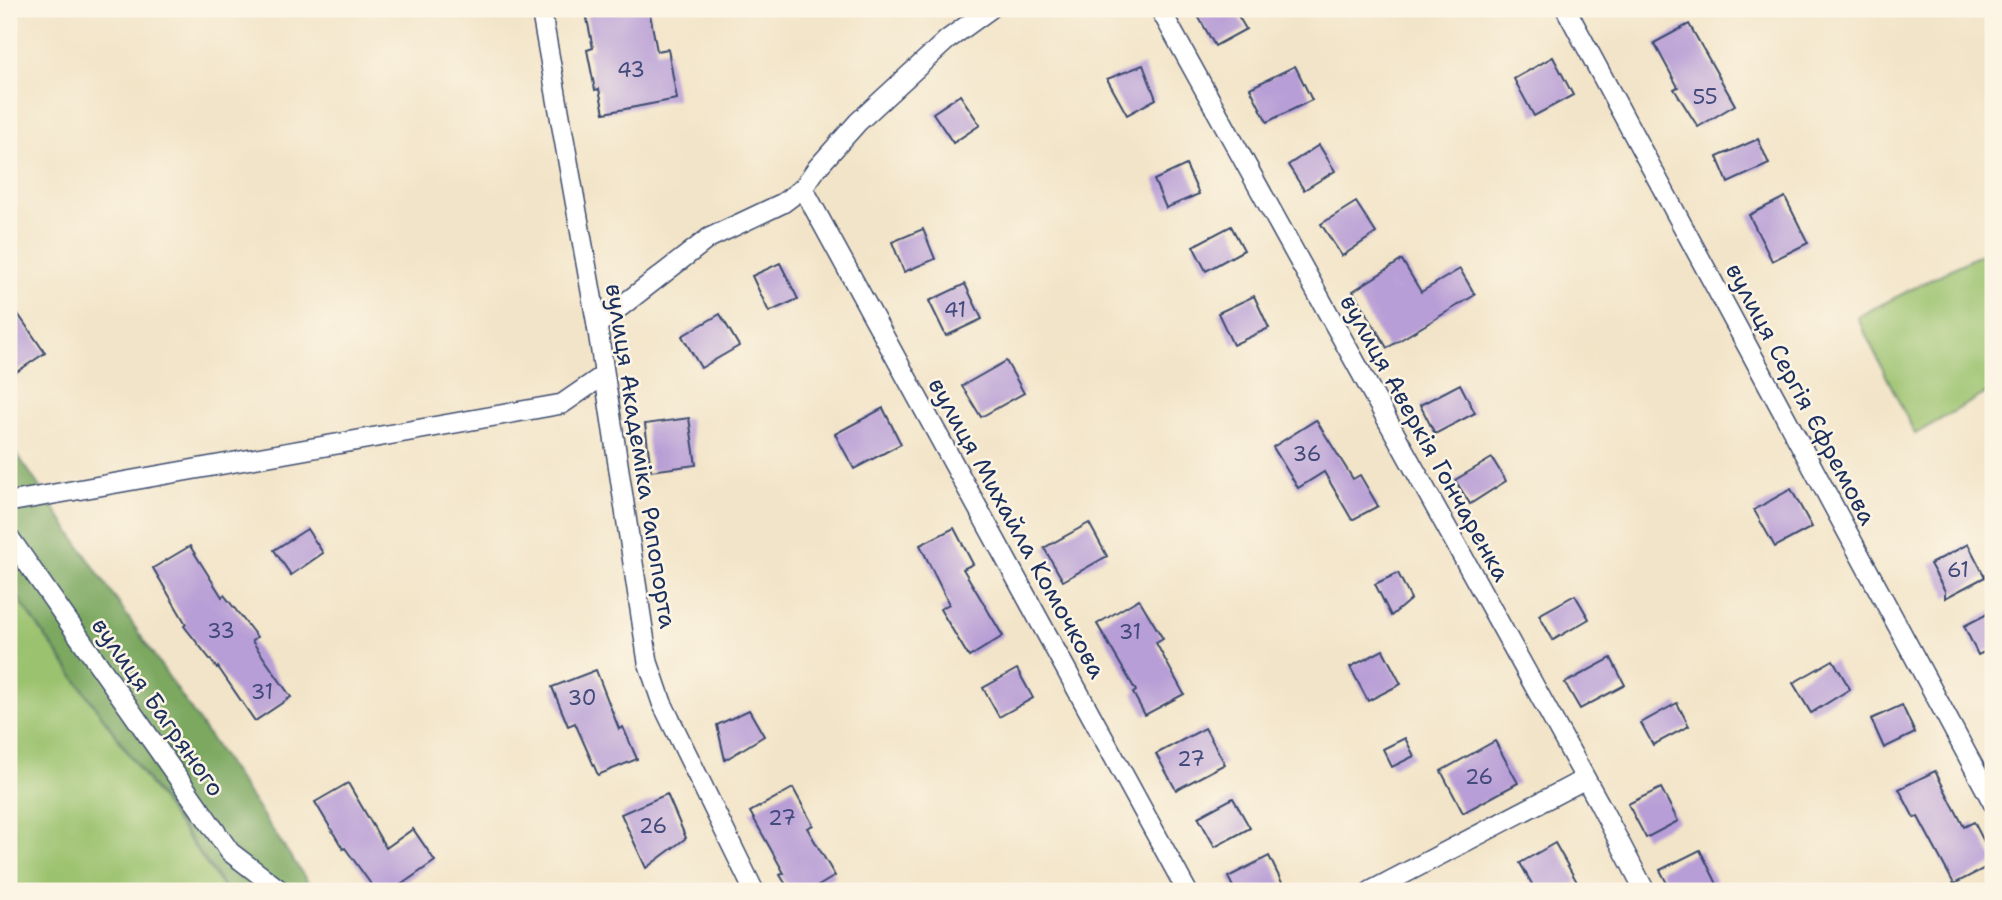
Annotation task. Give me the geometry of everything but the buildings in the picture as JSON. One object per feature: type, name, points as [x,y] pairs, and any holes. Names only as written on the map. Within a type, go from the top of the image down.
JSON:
[{"type":"street","name":"вулиця Академіка Рапопорта","points":[[541,9],[597,325],[648,662],[663,703],[754,891]]},
{"type":"street","points":[[597,325],[709,238],[783,203],[803,188],[858,122],[947,40],[990,9]]},
{"type":"street","name":"вулиця Аверкія Гончаренка","points":[[1160,9],[1645,891]]},
{"type":"street","name":"вулиця Сергія Єфремова","points":[[1566,9],[1993,803]]},
{"type":"street","name":"вулиця Михайла Комочкова","points":[[803,188],[1188,891]]},
{"type":"street","points":[[9,502],[562,404],[604,375]]},
{"type":"street","name":"вулиця Багряного","points":[[9,537],[230,852],[281,891]]},
{"type":"street","points":[[1371,891],[1585,779]]},
{"type":"green space","points":[[1993,248],[1993,389],[1915,434],[1857,317]]},
{"type":"green space","points":[[9,444],[314,891],[227,891],[9,585]]},
{"type":"green space","points":[[9,585],[225,891],[9,891]]}]
